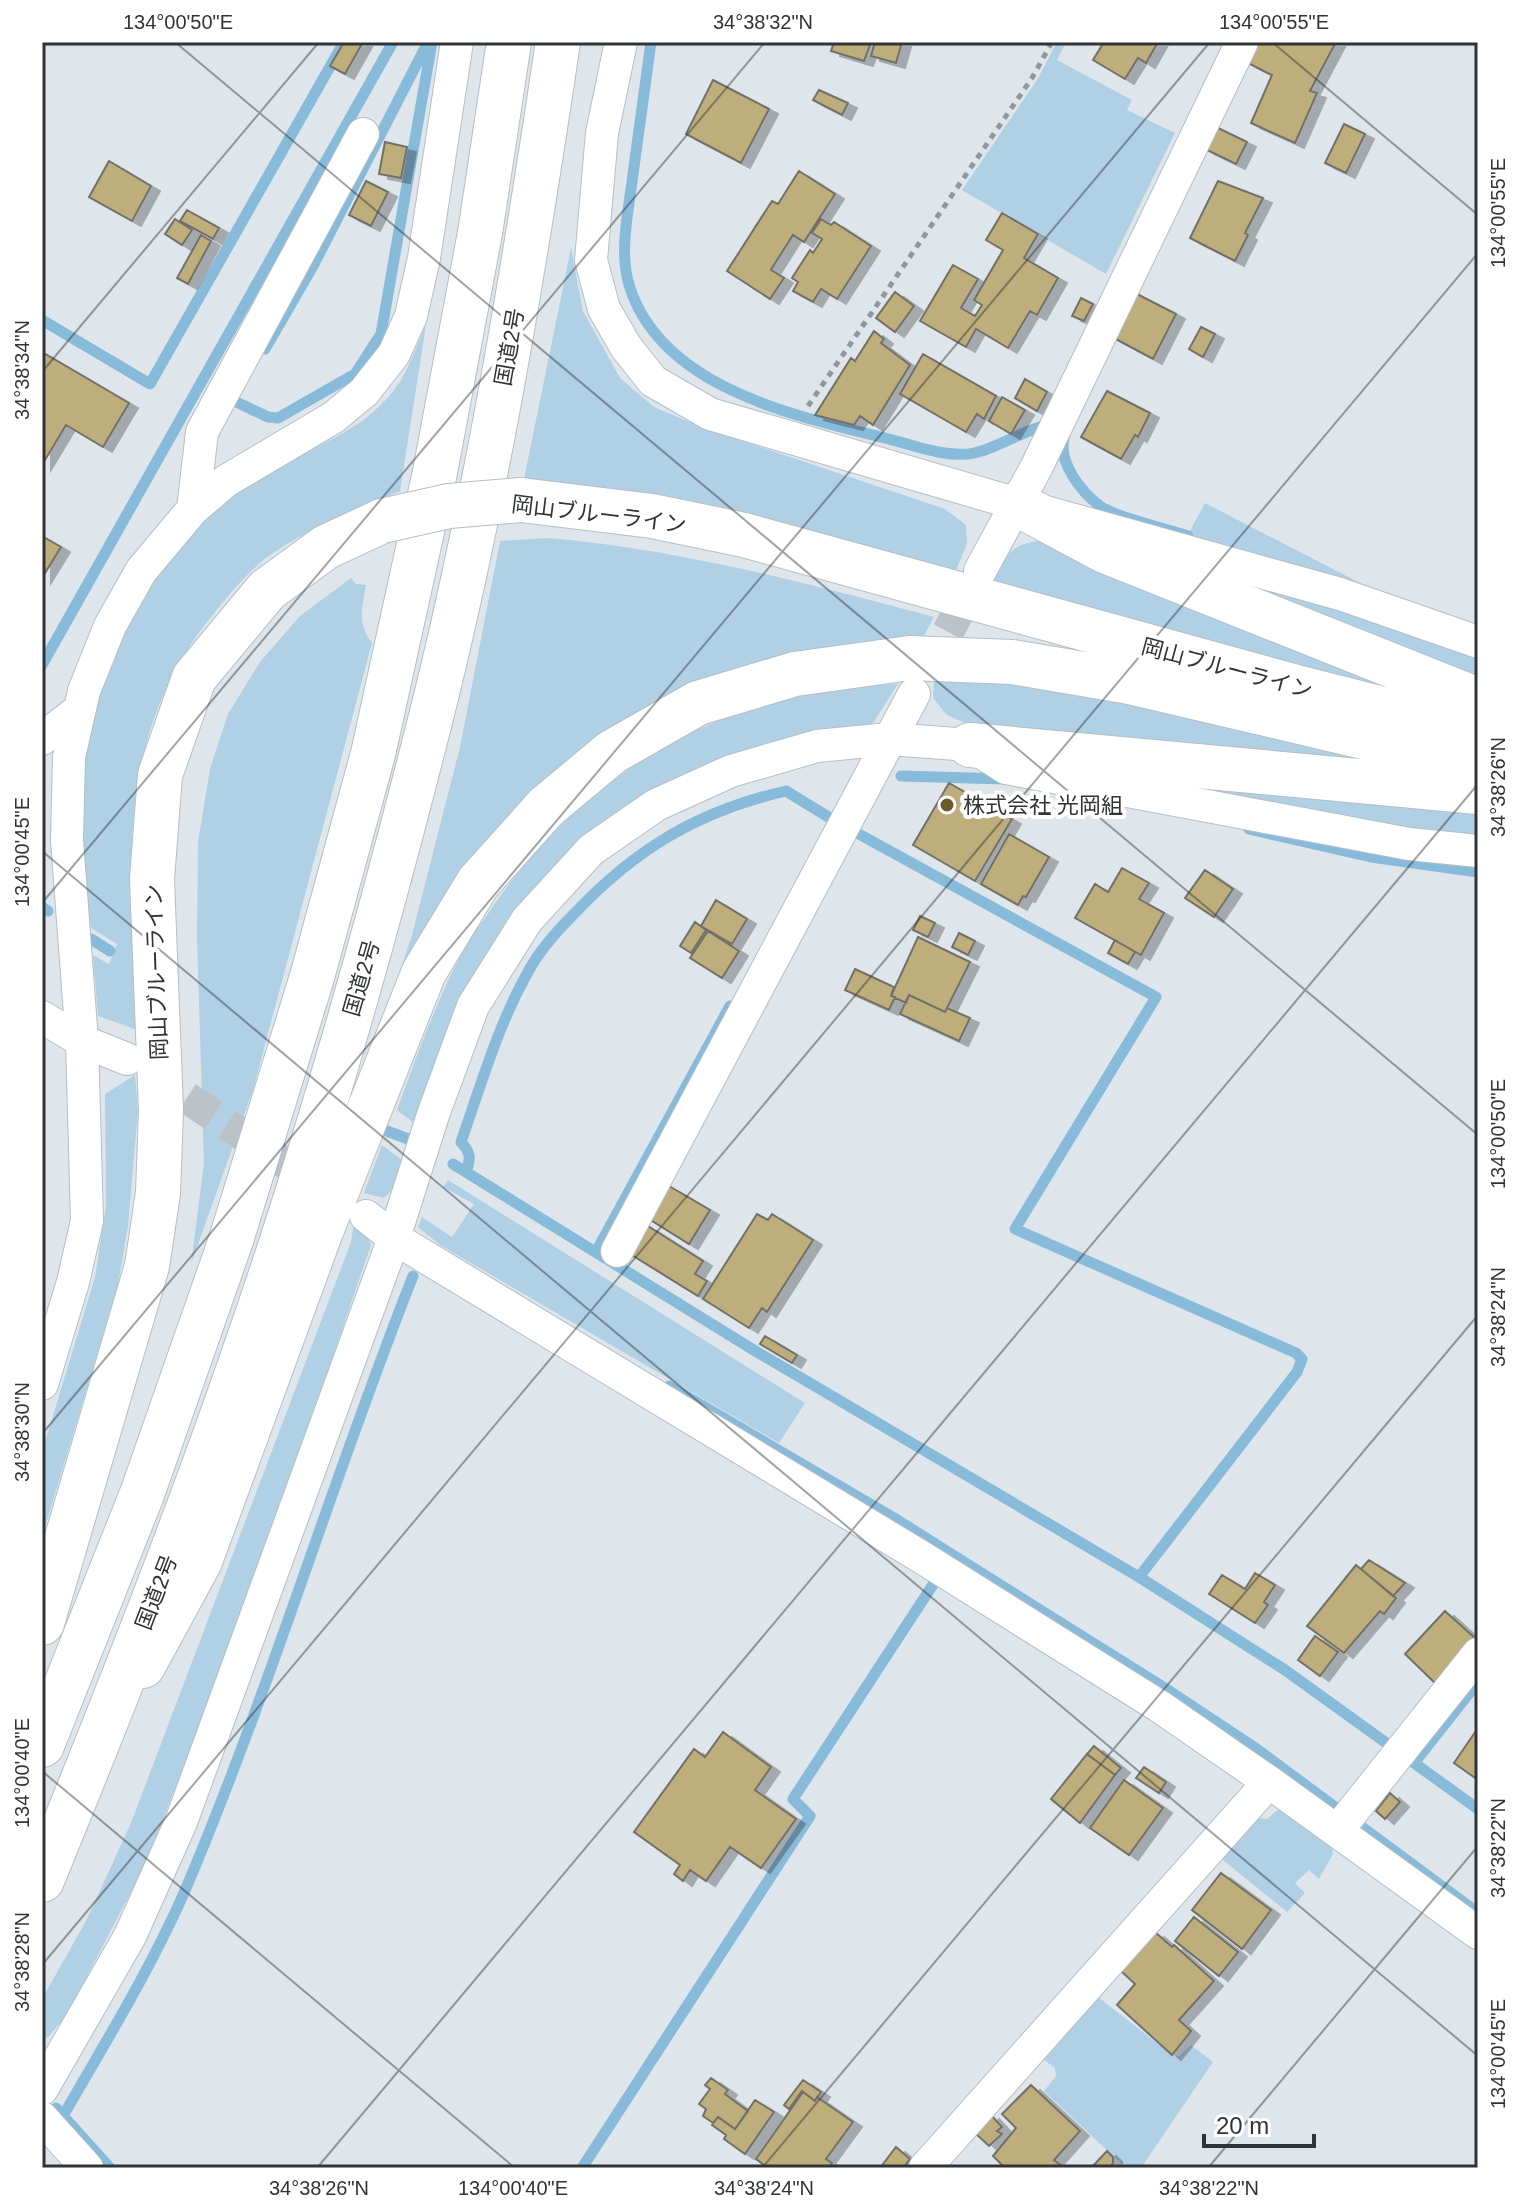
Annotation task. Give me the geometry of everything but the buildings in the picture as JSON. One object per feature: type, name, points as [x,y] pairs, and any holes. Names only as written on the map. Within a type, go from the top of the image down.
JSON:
[{"type":"main road","points":[[42,1745],[142,1494],[231,1240],[312,977],[373,754],[438,457],[480,233],[509,42]]},
{"type":"main road","name":"国道2号","points":[[42,1880],[188,1510],[279,1250],[364,970],[422,755],[485,475],[528,242],[558,42]]},
{"type":"main road","name":"岡山ブルーライン","points":[[42,1623],[147,1266],[158,1193],[161,1110],[152,879],[160,775],[194,678],[267,590],[326,547],[382,521],[449,506],[521,500],[652,516],[744,535],[1285,684],[1478,733]]},
{"type":"main road","points":[[1017,504],[1105,551],[1478,700]]},
{"type":"main road","name":"岡山ブルーライン","points":[[88,1768],[200,1561],[321,1231],[424,972],[478,883],[546,807],[612,752],[698,703],[795,674],[910,658],[1012,662],[1130,682],[1478,764]]},
{"type":"main road","points":[[970,745],[1478,792]]},
{"type":"street","points":[[42,1384],[73,1282],[87,1221],[82,1041],[67,840],[69,757],[84,691],[110,626],[141,571],[193,509],[226,481],[334,417],[364,392],[394,354],[411,316],[424,258],[457,42]]},
{"type":"street","points":[[621,42],[602,133],[591,260],[604,309],[626,347],[653,381],[710,414],[1340,594],[1478,642]]},
{"type":"street","points":[[980,571],[1017,504],[1242,42]]},
{"type":"street","points":[[193,509],[202,432],[363,134]]},
{"type":"street","points":[[617,1251],[914,694]]},
{"type":"street","points":[[42,739],[79,710]]},
{"type":"street","points":[[42,2089],[130,1936],[181,1822],[394,1238],[433,1115],[473,1006],[527,920],[591,850],[656,805],[731,771],[817,746],[889,739],[970,745],[1006,768],[1409,844],[1478,851]]},
{"type":"street","points":[[42,1017],[82,1041],[127,1059]]},
{"type":"street","points":[[366,1216],[394,1238],[1034,1627],[1159,1706],[1269,1782],[1343,1823],[1478,1933]]},
{"type":"street","points":[[1343,1823],[1478,1654]]},
{"type":"street","points":[[925,2168],[1269,1782]]},
{"type":"street","points":[[42,2118],[87,2168]]},
{"type":"path","points":[[804,412],[1032,78],[1052,42]]},
{"type":"shaded area","points":[[1057,42],[1066,42],[1057,60],[1132,100],[1127,110],[1175,133],[1106,274],[962,190],[1037,80]]},
{"type":"shaded area","points":[[571,248],[583,311],[620,378],[654,407],[701,427],[945,509],[966,525],[967,544],[954,575],[524,479]]},
{"type":"shaded area","points":[[426,325],[400,491],[317,527],[262,561],[211,617],[179,664],[156,713],[142,763],[134,815],[132,921],[140,1031],[98,1016],[93,955],[109,964],[117,944],[91,928],[80,806],[82,765],[89,725],[115,647],[133,610],[156,575],[209,514],[233,492],[262,473],[349,430],[368,416],[386,400],[401,380]]},
{"type":"shaded area","points":[[1205,503],[1412,610],[1185,540]]},
{"type":"shaded area","points":[[547,538],[694,559],[934,617],[920,643],[587,750],[369,1064],[412,935],[460,747],[500,541]]},
{"type":"shaded area","points":[[1115,539],[1478,653],[1478,684]]},
{"type":"shaded area","points":[[1039,541],[1203,609],[1443,701],[1439,710],[990,583],[1014,549]]},
{"type":"shaded area","points":[[351,578],[356,584],[366,585],[362,622],[372,643],[253,1090],[191,1264],[204,1163],[197,938],[198,842],[210,769],[228,714],[260,662],[300,616]]},
{"type":"shaded area","points":[[944,679],[1010,680],[1109,695],[1422,773],[965,723],[947,715],[933,698],[934,682]]},
{"type":"shaded area","points":[[898,684],[873,723],[864,728],[743,754],[684,774],[620,811],[564,856],[509,916],[464,992],[413,1122],[397,1110],[436,1007],[465,947],[534,854],[576,811],[621,774],[670,744],[723,719],[778,701],[837,689]]},
{"type":"shaded area","points":[[1036,758],[1478,810],[1478,840],[1408,833]]},
{"type":"shaded area","points":[[135,1075],[138,1110],[128,1226],[118,1285],[42,1537],[42,1452],[95,1277],[106,1206],[105,1094]]},
{"type":"shaded area","points":[[382,1145],[402,1160],[392,1190],[384,1198],[364,1193]]},
{"type":"shaded area","points":[[448,1180],[805,1403],[779,1443],[440,1245],[418,1227],[422,1217],[452,1237],[474,1204],[443,1187]]},
{"type":"shaded area","points":[[354,1223],[367,1235],[371,1245],[267,1549],[148,1859],[67,2015],[42,2040],[42,1999],[86,1921],[131,1823],[351,1242]]},
{"type":"shaded area","points":[[1284,1805],[1331,1843],[1333,1854],[1319,1879],[1309,1870],[1295,1883],[1305,1893],[1287,1912],[1218,1856],[1249,1817],[1267,1819]]},
{"type":"shaded area","points":[[1093,1993],[1172,2055],[1179,2056],[1191,2045],[1213,2062],[1141,2168],[1126,2168],[1044,2091],[1056,2076],[1055,2068],[1043,2059]]},
{"type":"waterway","points":[[42,320],[150,384],[344,42]]},
{"type":"waterway","points":[[42,665],[393,42]]},
{"type":"waterway","points":[[265,349],[313,266],[426,46],[432,42]]},
{"type":"waterway","points":[[234,401],[268,417],[278,418],[355,374],[381,334],[432,42]]},
{"type":"waterway","points":[[651,42],[627,216],[625,260],[630,288],[647,322],[671,351],[701,374],[773,407],[941,452],[974,453],[1048,425]]},
{"type":"waterway","points":[[1064,438],[1064,457],[1073,476],[1100,506],[1188,536]]},
{"type":"waterway","points":[[901,776],[1005,779]]},
{"type":"waterway","points":[[466,1172],[469,1156],[461,1142],[508,1013],[543,949],[596,892],[644,852],[670,836],[754,799],[786,791],[835,821]]},
{"type":"waterway","points":[[1249,829],[1371,857],[1478,872]]},
{"type":"waterway","points":[[857,833],[1156,997],[1015,1229],[1296,1353],[1302,1359],[1297,1372],[1139,1577]]},
{"type":"waterway","points":[[42,907],[48,911]]},
{"type":"waterway","points":[[91,939],[110,951]]},
{"type":"waterway","points":[[596,1252],[730,1006]]},
{"type":"waterway","points":[[384,1130],[411,1140]]},
{"type":"waterway","points":[[453,1164],[752,1349],[1139,1577],[1285,1670],[1478,1809]]},
{"type":"waterway","points":[[63,2116],[142,1978],[184,1893],[245,1740],[413,1276]]},
{"type":"waterway","points":[[669,1386],[894,1518],[1171,1692],[1254,1747],[1478,1913]]},
{"type":"waterway","points":[[582,2168],[810,1816],[793,1799],[934,1583]]},
{"type":"waterway","points":[[1414,1763],[1478,1682]]},
{"type":"waterway","points":[[56,2108],[110,2168]]},
{"type":"tunnel","points":[[925,674],[977,578]]},
{"type":"tunnel","points":[[147,1071],[318,1185]]},
{"type":"place","name":"株式会社 光岡組","points":[[947,805]]}]
